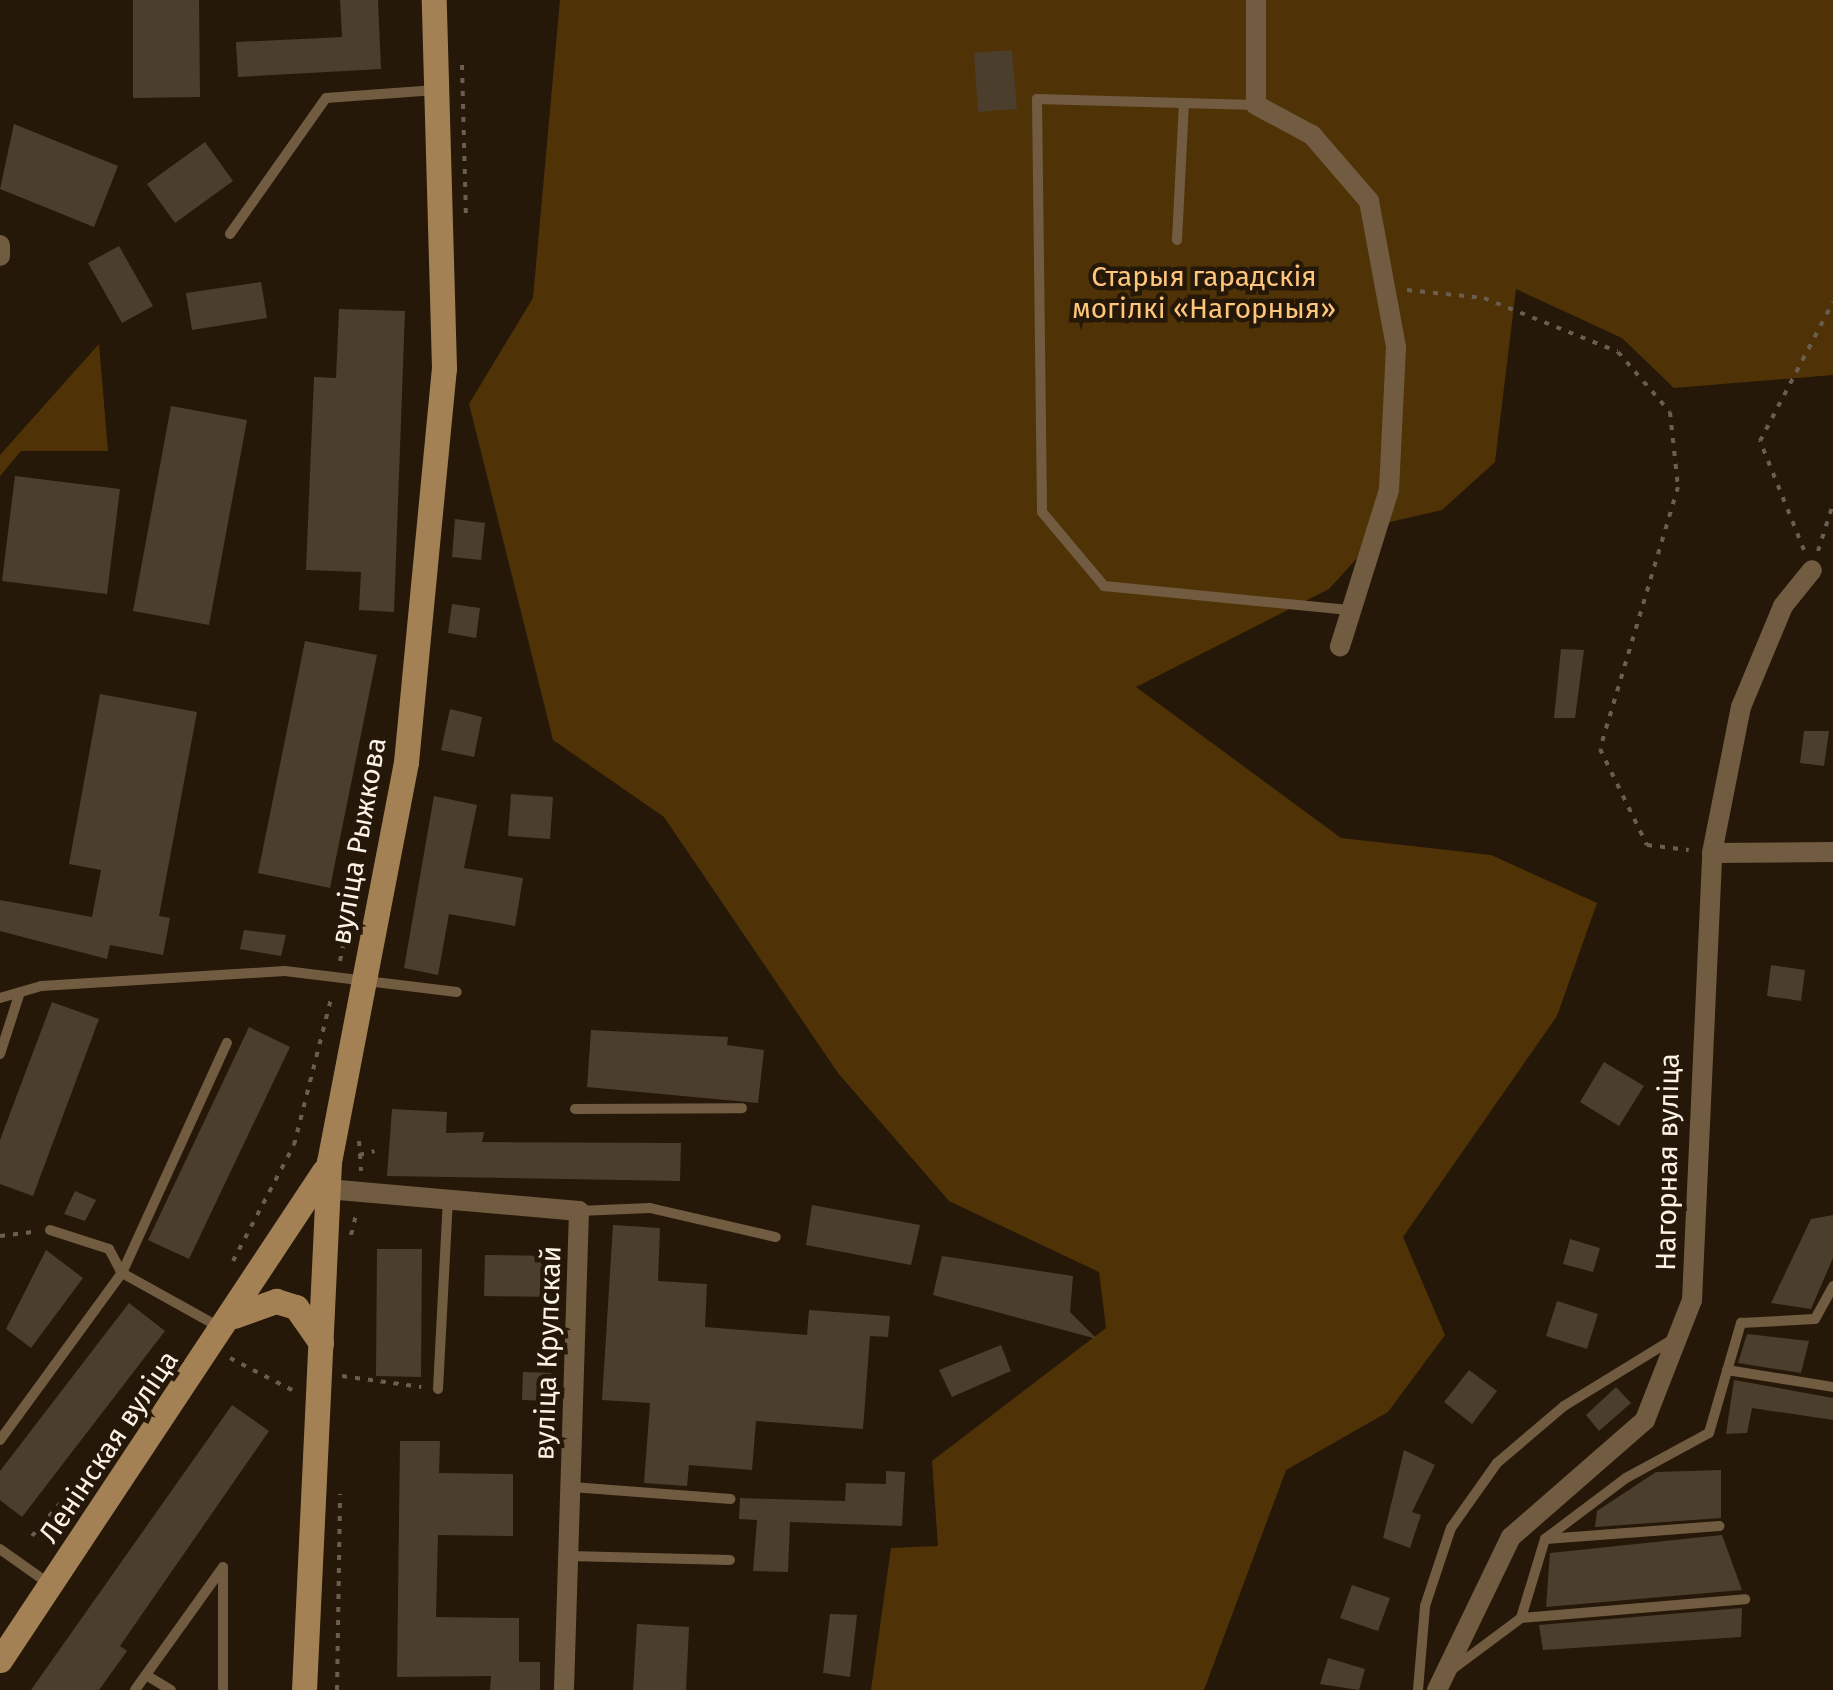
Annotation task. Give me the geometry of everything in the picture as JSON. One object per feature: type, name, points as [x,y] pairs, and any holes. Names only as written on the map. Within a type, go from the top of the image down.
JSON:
[{"type":"main road","name":"вуліца Рыжкова","points":[[304,1690],[329,1162],[406,762],[444,368],[432,7]]},
{"type":"main road","name":"Ленінская вуліца","points":[[0,1660],[223,1331],[329,1162]]},
{"type":"main road","points":[[223,1331],[276,1301],[296,1307],[322,1344]]},
{"type":"street","points":[[1256,0],[1256,105],[1312,134],[1369,202],[1396,347],[1389,490],[1340,646]]},
{"type":"street","points":[[0,246],[0,256]]},
{"type":"street","name":"Нагорная вуліца","points":[[1438,1684],[1512,1537],[1644,1420],[1692,1300],[1712,853],[1741,707],[1783,606],[1812,570]]},
{"type":"street","points":[[1712,853],[1833,852]]},
{"type":"street","name":"вуліца Крупскай","points":[[327,1189],[579,1211],[564,1690]]},
{"type":"lane","points":[[230,234],[326,98],[437,90]]},
{"type":"lane","points":[[1256,105],[1037,99],[1042,512],[1104,586],[1350,610]]},
{"type":"lane","points":[[1178,240],[1184,103]]},
{"type":"lane","points":[[0,998],[20,992],[285,971],[457,992]]},
{"type":"lane","points":[[0,1054],[20,992]]},
{"type":"lane","points":[[0,1440],[122,1273],[227,1043]]},
{"type":"lane","points":[[575,1108],[742,1108]]},
{"type":"lane","points":[[438,1389],[448,1200]]},
{"type":"lane","points":[[579,1211],[650,1208],[776,1237]]},
{"type":"lane","points":[[50,1230],[108,1249],[122,1273],[223,1331]]},
{"type":"lane","points":[[1521,1618],[1545,1539],[1626,1478],[1709,1434],[1741,1322],[1815,1319],[1833,1286]]},
{"type":"lane","points":[[1418,1690],[1424,1606],[1451,1528],[1497,1463],[1564,1406],[1677,1337]]},
{"type":"lane","points":[[1727,1370],[1833,1387]]},
{"type":"lane","points":[[572,1487],[731,1499]]},
{"type":"lane","points":[[1545,1539],[1720,1526]]},
{"type":"lane","points":[[0,1548],[51,1585]]},
{"type":"lane","points":[[569,1556],[730,1560]]},
{"type":"lane","points":[[135,1690],[224,1568],[222,1690]]},
{"type":"lane","points":[[1438,1684],[1521,1618],[1745,1599]]},
{"type":"lane","points":[[146,1675],[171,1690]]},
{"type":"path","points":[[1387,288],[1484,298],[1618,352],[1670,412],[1678,487],[1600,749],[1647,846],[1712,853]]},
{"type":"path","points":[[1812,570],[1760,441],[1833,302]]},
{"type":"path","points":[[1812,570],[1833,504]]},
{"type":"path","points":[[231,1266],[294,1144],[349,920]]},
{"type":"path","points":[[0,1236],[50,1230]]},
{"type":"path","points":[[223,1331],[295,1392],[321,1393]]},
{"type":"path","points":[[342,1376],[438,1389]]},
{"type":"path","points":[[32,1536],[118,1436]]},
{"type":"green space","name":"Старыя гарадскія могілкі «Нагорныя»","points":[[560,0],[1833,0],[1833,375],[1674,388],[1622,338],[1516,289],[1495,462],[1442,510],[1390,522],[1329,589],[1136,687],[1341,838],[1491,855],[1597,903],[1557,1016],[1403,1237],[1445,1335],[1388,1412],[1286,1470],[1204,1690],[871,1690],[891,1548],[938,1546],[932,1461],[1106,1328],[1099,1272],[949,1201],[838,1073],[664,817],[553,740],[469,404],[533,298]]},
{"type":"green space","points":[[99,344],[108,451],[21,451],[0,476],[0,455]]},
{"type":"building","points":[[133,0],[199,0],[200,97],[133,98]]},
{"type":"building","points":[[340,0],[378,0],[381,69],[238,77],[236,42],[342,37]]},
{"type":"building","points":[[1012,50],[1017,109],[978,112],[974,53]]},
{"type":"building","points":[[14,124],[118,166],[94,227],[0,189]]},
{"type":"building","points":[[205,142],[233,181],[175,223],[147,184]]},
{"type":"building","points":[[119,246],[153,306],[122,323],[88,263]]},
{"type":"building","points":[[261,282],[267,318],[192,330],[186,293]]},
{"type":"building","points":[[339,309],[405,311],[394,612],[359,610],[361,572],[306,570],[314,377],[336,378]]},
{"type":"building","points":[[171,406],[247,420],[209,625],[133,611]]},
{"type":"building","points":[[15,476],[120,489],[107,594],[2,581]]},
{"type":"building","points":[[455,519],[485,523],[481,560],[452,557]]},
{"type":"building","points":[[452,604],[480,608],[476,638],[448,633]]},
{"type":"building","points":[[305,641],[377,655],[330,888],[258,873]]},
{"type":"building","points":[[1561,649],[1584,650],[1575,718],[1554,718]]},
{"type":"building","points":[[100,694],[197,712],[159,916],[170,918],[163,955],[110,945],[107,959],[0,931],[0,900],[92,917],[101,870],[69,864]]},
{"type":"building","points":[[450,709],[482,717],[474,757],[441,750]]},
{"type":"building","points":[[1804,731],[1829,731],[1824,766],[1800,763]]},
{"type":"building","points":[[511,794],[553,797],[550,839],[508,836]]},
{"type":"building","points":[[434,796],[477,805],[464,868],[523,878],[515,926],[449,914],[438,975],[404,968]]},
{"type":"building","points":[[244,930],[286,935],[281,956],[240,949]]},
{"type":"building","points":[[1771,965],[1805,970],[1801,1001],[1767,996]]},
{"type":"building","points":[[52,1002],[99,1019],[33,1196],[0,1184],[0,1140]]},
{"type":"building","points":[[249,1027],[290,1047],[189,1259],[148,1240]]},
{"type":"building","points":[[591,1030],[728,1037],[727,1045],[764,1050],[758,1103],[587,1087]]},
{"type":"building","points":[[1604,1062],[1644,1086],[1619,1126],[1580,1102]]},
{"type":"building","points":[[392,1109],[447,1112],[446,1133],[484,1132],[482,1142],[681,1143],[680,1181],[387,1176]]},
{"type":"building","points":[[75,1191],[96,1200],[85,1221],[64,1214]]},
{"type":"building","points":[[812,1205],[920,1225],[911,1265],[806,1245]]},
{"type":"building","points":[[1833,1215],[1833,1258],[1811,1309],[1771,1303],[1811,1219]]},
{"type":"building","points":[[613,1225],[660,1228],[658,1281],[707,1284],[705,1327],[807,1335],[809,1310],[890,1316],[888,1337],[870,1336],[863,1429],[756,1421],[752,1470],[689,1465],[687,1486],[644,1483],[650,1403],[602,1400]]},
{"type":"building","points":[[1570,1239],[1600,1248],[1593,1272],[1563,1264]]},
{"type":"building","points":[[377,1249],[422,1249],[421,1377],[376,1376]]},
{"type":"building","points":[[46,1250],[83,1278],[31,1348],[6,1329]]},
{"type":"building","points":[[485,1255],[553,1256],[552,1297],[484,1296]]},
{"type":"building","points":[[942,1256],[1073,1276],[1070,1312],[1097,1339],[933,1295]]},
{"type":"building","points":[[1557,1301],[1598,1314],[1587,1349],[1546,1336]]},
{"type":"building","points":[[129,1303],[165,1331],[22,1517],[0,1500],[0,1471]]},
{"type":"building","points":[[1747,1334],[1809,1341],[1801,1373],[1738,1363]]},
{"type":"building","points":[[1001,1345],[1011,1371],[952,1397],[939,1370]]},
{"type":"building","points":[[1469,1370],[1497,1391],[1472,1424],[1444,1402]]},
{"type":"building","points":[[523,1372],[552,1373],[550,1401],[522,1400]]},
{"type":"building","points":[[1734,1380],[1833,1398],[1833,1420],[1752,1408],[1747,1433],[1726,1434]]},
{"type":"building","points":[[1616,1387],[1631,1403],[1599,1431],[1586,1415]]},
{"type":"building","points":[[232,1405],[269,1431],[120,1646],[127,1651],[99,1690],[31,1690]]},
{"type":"building","points":[[400,1441],[440,1441],[439,1473],[513,1474],[513,1536],[438,1535],[436,1617],[519,1618],[519,1662],[540,1662],[540,1690],[490,1690],[491,1676],[397,1677]]},
{"type":"building","points":[[1404,1450],[1435,1465],[1412,1512],[1421,1515],[1410,1548],[1383,1538]]},
{"type":"building","points":[[1721,1470],[1721,1518],[1595,1527],[1597,1511],[1656,1472]]},
{"type":"building","points":[[886,1471],[905,1472],[902,1526],[790,1522],[788,1572],[753,1571],[757,1520],[739,1519],[740,1498],[845,1501],[846,1483],[886,1484]]},
{"type":"building","points":[[1722,1535],[1742,1590],[1546,1607],[1550,1553]]},
{"type":"building","points":[[1352,1585],[1390,1598],[1378,1631],[1340,1618]]},
{"type":"building","points":[[1742,1608],[1741,1637],[1543,1650],[1539,1625]]},
{"type":"building","points":[[830,1614],[857,1615],[850,1677],[823,1673]]},
{"type":"building","points":[[637,1624],[689,1627],[686,1690],[633,1690]]},
{"type":"building","points":[[1328,1658],[1365,1669],[1359,1690],[1320,1684]]}]
